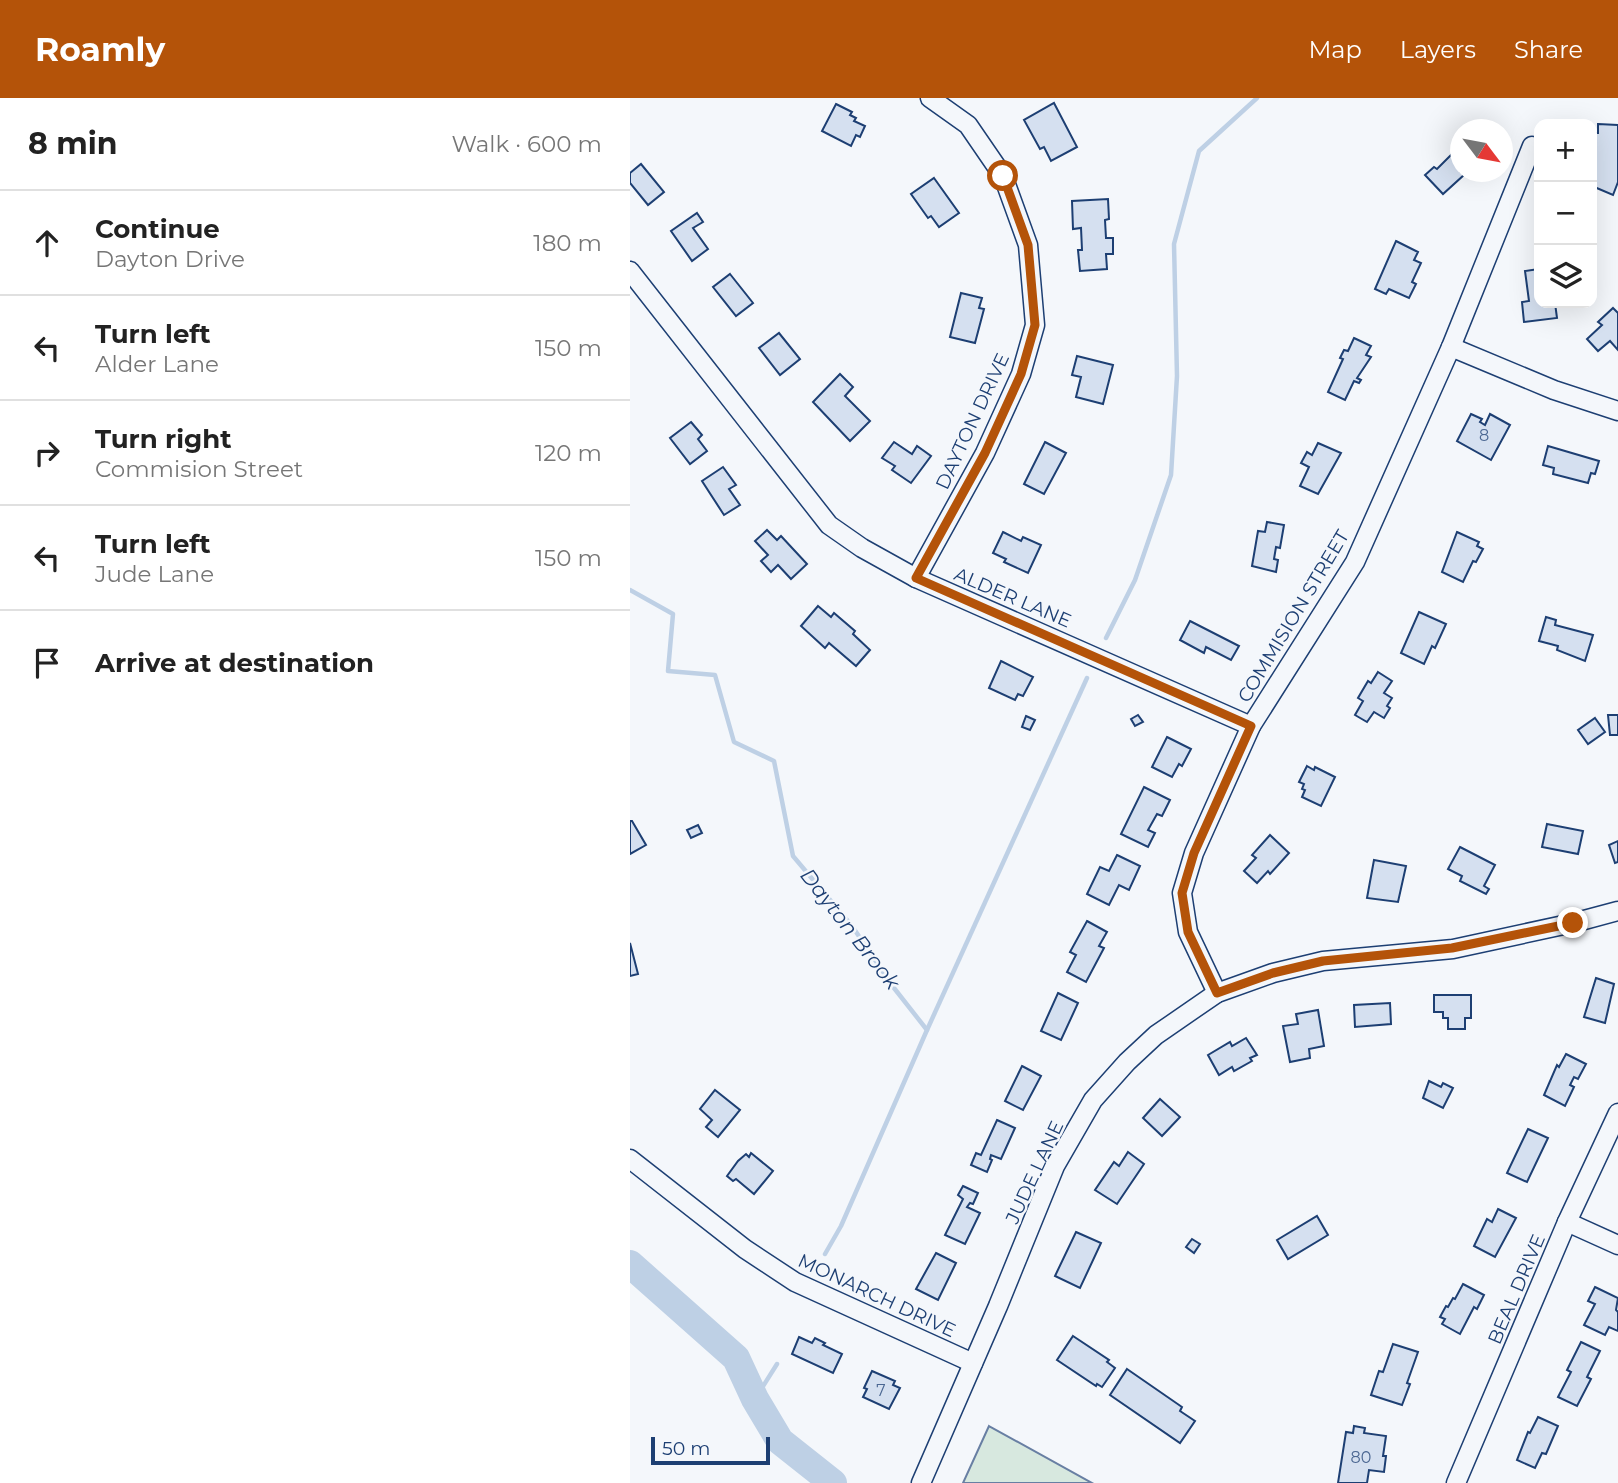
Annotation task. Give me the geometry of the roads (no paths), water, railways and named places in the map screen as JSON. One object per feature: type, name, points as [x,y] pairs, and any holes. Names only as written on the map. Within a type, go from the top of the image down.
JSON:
[{"type":"street","name":"DAYTON DRIVE","points":[[916,578],[985,453],[1021,374],[1035,325],[1028,245],[1003,176],[968,125],[930,98]]},
{"type":"street","name":"COMMISION STREET","points":[[1217,993],[1188,932],[1182,893],[1194,853],[1251,726],[1355,562],[1451,347],[1532,146]]},
{"type":"street","name":"ALDER LANE","points":[[630,271],[829,525],[862,548],[916,578],[1251,726]]},
{"type":"street","points":[[1451,347],[1554,390],[1618,411]]},
{"type":"street","name":"JUDE LANE","points":[[921,1483],[1055,1166],[1093,1100],[1156,1035],[1217,993],[1273,973],[1323,961],[1452,948],[1618,911]]},
{"type":"street","name":"BEAL DRIVE","points":[[1456,1483],[1567,1222],[1618,1113]]},
{"type":"street","name":"MONARCH DRIVE","points":[[630,1159],[745,1249],[795,1282],[973,1363]]},
{"type":"street","points":[[1567,1222],[1618,1245]]},
{"type":"waterway","points":[[1106,638],[1135,580],[1171,475],[1177,376],[1174,244],[1199,151],[1257,98]]},
{"type":"waterway","name":"Dayton Brook","points":[[630,590],[673,614],[668,671],[715,675],[734,742],[774,761],[793,856],[852,926],[894,988],[927,1030],[841,1226],[825,1254]]},
{"type":"waterway","points":[[927,1030],[1087,678]]},
{"type":"waterway","points":[[630,1264],[736,1358],[755,1399],[780,1441],[833,1483]]},
{"type":"waterway","name":"Dayton Brook","points":[[755,1399],[777,1364]]}]
